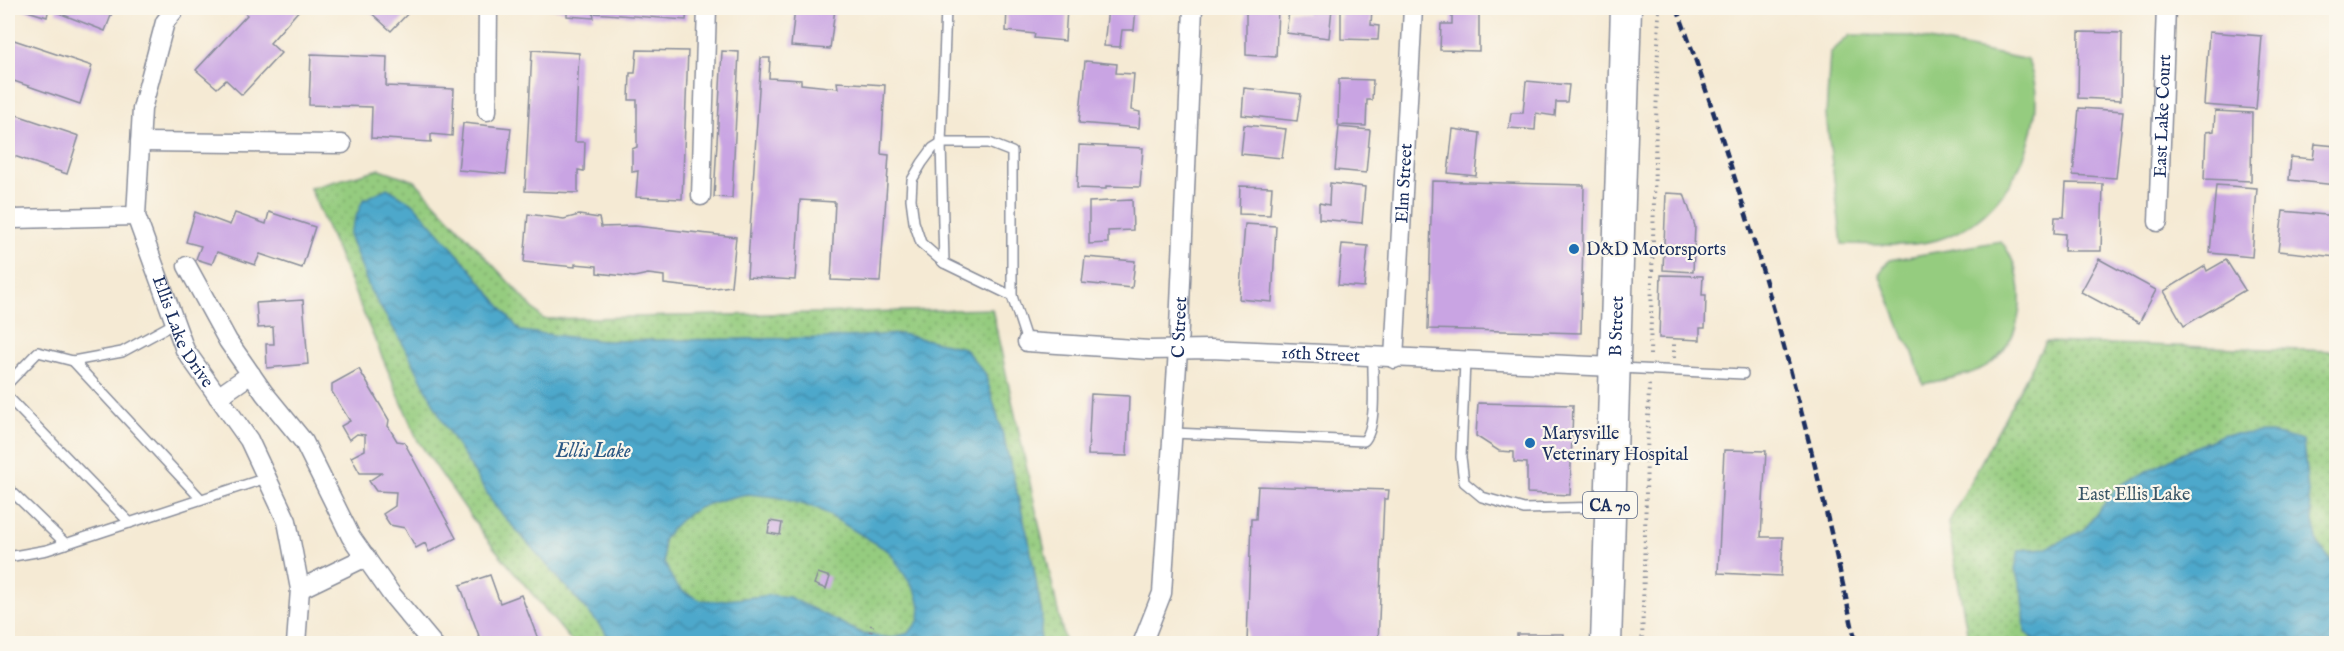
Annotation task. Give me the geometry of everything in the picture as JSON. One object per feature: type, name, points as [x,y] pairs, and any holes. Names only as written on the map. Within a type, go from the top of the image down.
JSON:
[{"type":"highway","name":"B Street","points":[[1606,644],[1626,8]]},
{"type":"street","name":"Ellis Lake Drive","points":[[176,8],[165,22],[142,110],[136,216],[185,350],[249,440],[286,521],[300,589],[296,644]]},
{"type":"street","points":[[486,111],[488,8]]},
{"type":"street","points":[[701,196],[707,8]]},
{"type":"street","name":"C Street","points":[[1142,644],[1162,594],[1178,350],[1193,8]]},
{"type":"street","name":"Elm Street","points":[[1394,359],[1413,8]]},
{"type":"street","name":"East Lake Court","points":[[2157,222],[2166,8]]},
{"type":"street","points":[[140,142],[342,144]]},
{"type":"street","points":[[8,216],[14,219],[136,216]]},
{"type":"street","points":[[187,266],[228,341],[251,375],[304,442],[351,537],[392,595],[433,644]]},
{"type":"street","name":"16th Street","points":[[1027,342],[1614,367]]},
{"type":"street","points":[[218,397],[251,375]]},
{"type":"street","points":[[300,589],[366,557]]},
{"type":"lane","points":[[944,263],[941,143],[946,8]]},
{"type":"lane","points":[[1012,296],[944,263],[921,243],[911,199],[912,180],[933,148],[941,143],[989,143],[1012,152],[1012,296],[1027,342]]},
{"type":"lane","points":[[8,383],[38,352],[73,361],[122,352],[175,323]]},
{"type":"lane","points":[[1173,433],[1364,441],[1370,434],[1372,419],[1373,357]]},
{"type":"lane","points":[[73,361],[201,499]]},
{"type":"lane","points":[[1465,361],[1461,457],[1464,482],[1482,497],[1524,509],[1610,507]]},
{"type":"lane","points":[[1614,367],[1743,374]]},
{"type":"lane","points":[[8,397],[130,523]]},
{"type":"lane","points":[[8,557],[66,544],[266,478]]},
{"type":"lane","points":[[8,488],[66,544]]},
{"type":"path","points":[[1642,644],[1659,8]]},
{"type":"path","points":[[1674,341],[1674,359]]},
{"type":"path","points":[[868,644],[872,625]]},
{"type":"green space","points":[[1850,35],[1909,36],[2028,60],[2034,78],[2036,96],[2029,142],[2021,164],[1995,203],[1959,231],[1937,240],[1914,244],[1842,244],[1826,115],[1830,53]]},
{"type":"green space","name":"Ellis Lake","points":[[380,169],[415,181],[543,319],[992,309],[1065,643],[573,643],[486,538],[418,441],[310,188]]},
{"type":"green space","points":[[2001,241],[2010,255],[2020,287],[2018,320],[2012,336],[2004,350],[1985,367],[1959,376],[1923,384],[1911,347],[1904,338],[1879,274],[1889,260]]},
{"type":"green space","name":"East Ellis Lake","points":[[2045,342],[2336,351],[2336,643],[1969,643],[1948,524]]},
{"type":"water","name":"Ellis Lake","points":[[387,188],[414,204],[469,267],[520,331],[603,341],[825,338],[901,334],[964,348],[985,373],[1003,435],[1029,541],[1042,615],[1040,643],[611,643],[604,630],[495,506],[445,426],[406,349],[370,290],[349,234],[363,200]],"holes":[[[747,494],[777,497],[819,509],[890,552],[917,594],[920,607],[919,620],[909,633],[891,638],[863,634],[789,597],[772,595],[718,601],[700,600],[684,592],[675,584],[664,562],[663,540],[680,520],[710,503],[733,497]]]},
{"type":"water","points":[[2273,433],[2303,441],[2309,502],[2318,544],[2336,564],[2336,643],[2038,644],[2025,632],[2023,596],[2015,569],[2019,550],[2047,548],[2084,530],[2117,487],[2182,453],[2224,434]]},
{"type":"building","points":[[18,8],[49,8],[47,17]]},
{"type":"building","points":[[57,8],[114,8],[105,31],[56,12]]},
{"type":"building","points":[[239,8],[301,8],[270,43],[281,53],[242,95],[226,80],[217,88],[196,70],[247,15]]},
{"type":"building","points":[[366,8],[413,8],[391,31]]},
{"type":"building","points":[[546,8],[687,8],[686,20],[593,13],[594,18],[567,16],[567,11]]},
{"type":"building","points":[[795,8],[835,8],[830,49],[791,46]]},
{"type":"building","points":[[1007,8],[1033,10],[1034,8],[1067,8],[1065,41],[1034,38],[1035,34],[1006,31]]},
{"type":"building","points":[[1108,8],[1136,8],[1134,30],[1122,30],[1120,47],[1104,46]]},
{"type":"building","points":[[1246,8],[1278,8],[1276,57],[1246,55]]},
{"type":"building","points":[[1306,8],[1332,8],[1329,38],[1286,33],[1289,12],[1306,14]]},
{"type":"building","points":[[1341,8],[1372,8],[1371,25],[1379,26],[1378,40],[1341,39]]},
{"type":"building","points":[[1452,13],[1479,14],[1479,51],[1440,50],[1441,24],[1452,24]]},
{"type":"building","points":[[2079,32],[2122,33],[2121,100],[2078,98]]},
{"type":"building","points":[[2209,32],[2262,36],[2256,109],[2204,105]]},
{"type":"building","points":[[8,38],[92,66],[80,104],[8,79]]},
{"type":"building","points":[[532,50],[579,53],[575,142],[585,142],[584,171],[578,170],[578,193],[525,191]]},
{"type":"building","points":[[637,50],[688,51],[682,199],[636,197],[638,171],[632,172],[632,149],[637,147],[637,100],[629,100],[630,73],[635,73]]},
{"type":"building","points":[[722,51],[739,52],[732,198],[714,197]]},
{"type":"building","points":[[311,54],[387,57],[386,86],[454,89],[452,136],[431,134],[431,142],[371,138],[372,107],[309,105]]},
{"type":"building","points":[[761,58],[770,58],[769,78],[801,80],[801,84],[838,88],[837,82],[885,85],[881,154],[889,155],[880,282],[831,280],[835,202],[800,200],[795,280],[747,277]]},
{"type":"building","points":[[1085,61],[1117,64],[1116,73],[1134,74],[1131,110],[1140,112],[1139,128],[1079,123]]},
{"type":"building","points":[[1339,79],[1373,80],[1372,100],[1367,100],[1366,126],[1338,125]]},
{"type":"building","points":[[1526,81],[1569,85],[1567,102],[1556,102],[1555,116],[1536,113],[1535,130],[1509,128],[1511,113],[1523,113]]},
{"type":"building","points":[[1244,88],[1301,94],[1297,121],[1242,115]]},
{"type":"building","points":[[2079,108],[2123,111],[2116,178],[2073,175]]},
{"type":"building","points":[[2215,111],[2252,113],[2251,181],[2204,179],[2206,132],[2214,131]]},
{"type":"building","points":[[8,112],[79,136],[67,174],[8,154]]},
{"type":"building","points":[[463,123],[511,128],[506,174],[458,170]]},
{"type":"building","points":[[1244,125],[1286,129],[1282,158],[1241,154]]},
{"type":"building","points":[[1339,127],[1370,130],[1366,173],[1335,170]]},
{"type":"building","points":[[1453,129],[1480,133],[1476,176],[1448,173]]},
{"type":"building","points":[[2315,144],[2336,146],[2336,185],[2289,180],[2291,157],[2313,159]]},
{"type":"building","points":[[1079,145],[1143,148],[1140,187],[1077,188]]},
{"type":"building","points":[[1432,181],[1584,185],[1581,333],[1428,329]]},
{"type":"building","points":[[1330,183],[1365,187],[1362,223],[1319,219],[1319,203],[1329,205]]},
{"type":"building","points":[[2066,183],[2103,184],[2101,251],[2064,251],[2065,234],[2054,233],[2055,217],[2064,217]]},
{"type":"building","points":[[2216,185],[2257,188],[2252,257],[2210,253]]},
{"type":"building","points":[[1240,186],[1272,187],[1270,215],[1239,214]]},
{"type":"building","points":[[1666,193],[1684,194],[1695,226],[1693,272],[1663,270]]},
{"type":"building","points":[[1132,200],[1133,230],[1108,231],[1108,243],[1089,244],[1089,202]]},
{"type":"building","points":[[2283,211],[2336,216],[2336,257],[2278,251]]},
{"type":"building","points":[[195,212],[230,225],[235,213],[266,224],[269,212],[315,227],[302,268],[260,254],[255,265],[217,252],[212,264],[196,259],[201,246],[186,242]]},
{"type":"building","points":[[528,214],[564,219],[579,215],[599,218],[601,227],[635,226],[736,237],[731,286],[708,289],[664,284],[664,276],[648,274],[634,277],[597,273],[597,266],[575,264],[575,267],[524,262]]},
{"type":"building","points":[[1245,224],[1276,226],[1272,302],[1239,299]]},
{"type":"building","points":[[1342,244],[1368,246],[1364,287],[1338,285]]},
{"type":"building","points":[[1085,257],[1135,261],[1132,288],[1082,283]]},
{"type":"building","points":[[2099,259],[2156,290],[2139,323],[2081,292]]},
{"type":"building","points":[[2226,260],[2245,290],[2184,326],[2164,291],[2205,266],[2207,271]]},
{"type":"building","points":[[1661,275],[1703,276],[1702,295],[1706,295],[1705,328],[1700,328],[1700,340],[1659,338]]},
{"type":"building","points":[[303,300],[308,364],[267,368],[266,344],[274,344],[273,327],[258,328],[256,303]]},
{"type":"building","points":[[359,369],[389,420],[388,426],[397,441],[404,442],[456,538],[429,552],[425,543],[416,548],[405,528],[390,525],[383,514],[395,506],[396,492],[376,491],[369,481],[381,473],[360,473],[351,457],[365,450],[365,435],[357,434],[349,440],[341,426],[350,421],[332,392],[332,384]]},
{"type":"building","points":[[1091,394],[1129,396],[1127,456],[1088,455]]},
{"type":"building","name":"Marysville Veterinary Hospital","points":[[1478,403],[1573,405],[1570,495],[1527,493],[1527,463],[1514,462],[1514,452],[1499,451],[1476,436]]},
{"type":"building","points":[[1724,450],[1766,451],[1761,537],[1783,537],[1781,576],[1718,573]]},
{"type":"building","points":[[1258,486],[1389,490],[1388,499],[1384,499],[1378,644],[1247,644],[1251,519],[1256,519]]},
{"type":"building","points":[[770,521],[782,523],[780,535],[768,533]]},
{"type":"building","points":[[818,573],[830,577],[826,589],[814,584]]},
{"type":"building","points":[[490,575],[500,603],[521,595],[540,644],[482,644],[460,585]]},
{"type":"building","points":[[1517,634],[1564,634],[1564,644],[1517,644]]},
{"type":"railway","points":[[1677,8],[1730,164],[1777,323],[1819,483],[1856,644]]},
{"type":"place","name":"D&D Motorsports","points":[[1574,249]]},
{"type":"place","name":"Marysville Veterinary Hospital","points":[[1530,443]]}]
